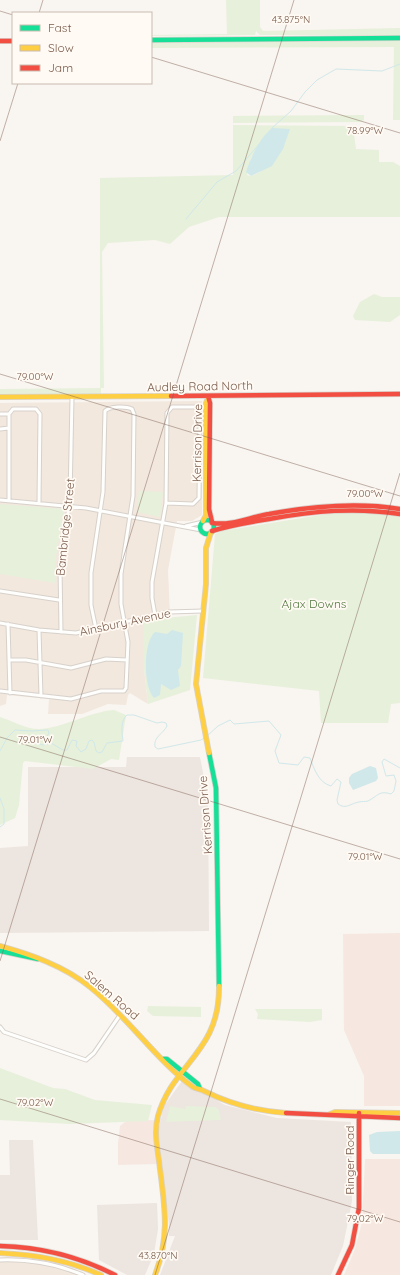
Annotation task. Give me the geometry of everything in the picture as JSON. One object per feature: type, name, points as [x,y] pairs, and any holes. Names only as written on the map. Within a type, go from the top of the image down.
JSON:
[{"type":"street","points":[[152,40],[400,38]]},
{"type":"street","points":[[0,41],[12,41]]},
{"type":"street","name":"Audley Road North","points":[[0,397],[400,394]]},
{"type":"street","name":"Kerrison Drive","points":[[203,522],[206,515],[206,403],[208,396]]},
{"type":"street","name":"Kerrison Drive","points":[[208,396],[210,403],[209,509],[212,523]]},
{"type":"street","name":"Bambridge Street","points":[[61,632],[59,600],[60,560],[69,506],[72,397]]},
{"type":"street","points":[[155,615],[152,598],[153,570],[166,503],[167,412],[172,407],[195,407],[200,413],[199,498],[193,504],[166,503]]},
{"type":"street","points":[[0,691],[71,699],[101,691],[124,691],[126,688],[128,638],[121,604],[122,568],[133,496],[134,414],[130,408],[109,408],[105,411],[103,492],[91,573],[91,605],[96,629]]},
{"type":"street","points":[[9,500],[9,414],[13,409],[36,409],[39,411],[39,503]]},
{"type":"street","points":[[0,414],[9,414]]},
{"type":"street","points":[[0,429],[9,428]]},
{"type":"street","points":[[0,500],[101,510],[130,517],[185,526],[207,534],[212,531],[261,520],[330,509],[368,508],[400,514]]},
{"type":"street","points":[[185,526],[208,520],[212,523],[222,524],[261,515],[340,503],[370,504],[400,508]]},
{"type":"street","points":[[202,531],[201,525],[203,522]]},
{"type":"street","points":[[212,523],[212,531]]},
{"type":"street","name":"Kerrison Drive","points":[[155,1275],[164,1254],[166,1229],[166,1208],[156,1131],[157,1121],[161,1107],[212,1030],[218,1006],[218,824],[216,788],[200,714],[196,676],[206,584],[206,548],[202,531]]},
{"type":"street","name":"Kerrison Drive","points":[[206,548],[212,531]]},
{"type":"street","points":[[0,591],[59,600]]},
{"type":"street","name":"Ainsbury Avenue","points":[[0,623],[39,630],[76,633],[178,611],[203,611]]},
{"type":"street","points":[[8,624],[10,692]]},
{"type":"street","points":[[39,630],[41,696]]},
{"type":"street","points":[[9,660],[40,662],[71,668],[106,659],[127,660]]},
{"type":"street","name":"Salem Road","points":[[0,946],[33,954],[38,959]]},
{"type":"street","name":"Salem Road","points":[[0,951],[38,959],[58,967],[74,976],[90,987],[163,1059],[166,1059],[182,1075],[198,1084],[200,1088],[225,1101],[252,1110],[283,1114],[330,1114],[400,1118]]},
{"type":"street","points":[[0,1026],[4,1032],[86,1060],[94,1053],[120,1015]]},
{"type":"street","name":"Salem Road","points":[[359,1115],[400,1113]]},
{"type":"street","name":"Ringer Road","points":[[338,1275],[352,1245],[358,1208],[359,1115]]},
{"type":"street","points":[[0,1246],[29,1247],[65,1254],[98,1266],[115,1275]]},
{"type":"street","points":[[0,1253],[27,1254],[56,1259],[101,1275]]},
{"type":"street","points":[[0,1260],[28,1261],[70,1270],[83,1275]]},
{"type":"shaded area","points":[[202,401],[202,515],[192,521],[177,521],[168,570],[170,616],[144,620],[144,669],[148,704],[130,693],[128,695],[126,705],[108,704],[82,714],[48,714],[49,699],[7,695],[6,704],[0,706],[0,403]]},
{"type":"shaded area","points":[[127,757],[200,757],[208,799],[209,931],[0,933],[0,848],[28,846],[28,767],[126,767]]},
{"type":"shaded area","points":[[400,933],[400,1106],[364,1106],[364,1076],[344,1030],[343,934]]},
{"type":"shaded area","points":[[182,1081],[225,1105],[277,1118],[351,1122],[352,1201],[343,1246],[331,1275],[160,1275],[175,1236],[169,1236],[158,1130],[164,1106]]},
{"type":"shaded area","points":[[155,1120],[154,1135],[158,1164],[118,1165],[120,1126],[126,1121]]},
{"type":"shaded area","points":[[9,1140],[33,1140],[38,1240],[0,1240],[0,1175],[10,1175]]},
{"type":"shaded area","points":[[365,1159],[400,1159],[400,1275],[344,1275],[355,1249],[362,1222]]},
{"type":"shaded area","points":[[157,1203],[158,1229],[154,1254],[145,1275],[127,1275],[99,1260],[97,1205]]},
{"type":"shaded area","points":[[0,1258],[54,1261],[86,1275],[0,1275]]},
{"type":"green space","points":[[226,0],[260,0],[260,27],[263,31],[400,28],[400,35],[260,35],[256,31],[255,35],[152,36],[227,34]]},
{"type":"green space","points":[[400,41],[400,120],[393,120],[394,47],[152,48],[152,43]]},
{"type":"green space","points":[[364,115],[364,120],[360,122],[233,123],[233,116]]},
{"type":"green space","points":[[233,125],[353,126],[356,149],[379,150],[379,162],[393,162],[400,166],[400,217],[219,217],[189,227],[170,244],[155,240],[108,243],[102,252],[104,388],[101,388],[101,394],[0,395],[0,389],[100,388],[100,178],[233,175]],"holes":[[[268,132],[260,172],[251,176],[247,175],[251,158]]]},
{"type":"green space","points":[[374,294],[382,297],[400,297],[400,315],[390,322],[355,320],[353,316],[360,302]]},
{"type":"green space","points":[[139,491],[163,492],[160,517],[137,512]]},
{"type":"green space","points":[[0,504],[64,509],[55,563],[55,583],[0,574]]},
{"type":"green space","name":"Ajax Downs","points":[[365,512],[400,517],[400,703],[391,704],[388,723],[321,723],[319,691],[203,678],[215,534],[222,531],[333,513]]},
{"type":"green space","points":[[197,615],[190,690],[148,704],[144,669],[144,620]]},
{"type":"green space","points":[[114,710],[126,715],[119,760],[111,759],[93,769],[25,761],[23,763],[19,805],[15,818],[0,825],[0,717],[24,726],[39,729],[58,726],[104,711]]},
{"type":"green space","points":[[148,1006],[201,1007],[201,1017],[153,1016],[147,1011]]},
{"type":"green space","points":[[255,1009],[322,1009],[322,1020],[310,1022],[257,1019],[258,1014]]},
{"type":"green space","points":[[0,1068],[53,1088],[65,1089],[95,1100],[152,1105],[148,1121],[70,1124],[0,1120]]},
{"type":"green space","points":[[170,1106],[185,1109],[186,1106],[216,1107],[219,1110],[221,1120],[166,1122]]},
{"type":"water","points":[[272,128],[290,129],[283,149],[272,166],[251,176],[246,172],[250,160],[259,143]]},
{"type":"water","points":[[172,630],[183,633],[181,666],[178,670],[180,686],[171,690],[161,684],[160,695],[154,698],[150,692],[146,675],[148,645],[155,632],[167,634]]},
{"type":"water","points":[[370,766],[376,768],[378,778],[376,781],[353,790],[349,783],[349,778],[352,774]]},
{"type":"water","points":[[400,1131],[400,1154],[373,1154],[370,1151],[369,1135],[377,1132]]},
{"type":"waterway","points":[[272,128],[291,111],[305,92],[317,80],[336,69],[382,71],[400,64]]},
{"type":"waterway","points":[[186,219],[217,182],[236,171],[261,142]]},
{"type":"waterway","points":[[0,751],[7,738],[15,730],[48,730],[49,733],[46,738],[37,739],[36,743],[43,745],[51,743],[63,750],[67,750],[72,740],[77,741],[76,746],[81,752],[86,749],[89,741],[92,740],[96,751],[99,753],[102,752],[107,743],[123,741],[122,724],[127,715],[134,715],[157,723],[166,723],[167,726],[155,741],[155,747],[158,749],[201,740],[204,738]]},
{"type":"waterway","points":[[207,736],[218,726],[230,720],[234,724],[269,721],[281,735],[275,751],[279,763],[298,765],[304,757],[310,758],[313,767],[323,782],[331,786],[337,779],[341,782],[337,800],[338,804],[341,806],[348,806],[368,801],[381,793],[391,794],[394,791],[396,781],[394,775],[386,776],[382,762],[384,759],[400,768]]},
{"type":"waterway","points":[[0,798],[4,809],[4,824],[0,827]]},
{"type":"traffic: fast","points":[[152,40],[400,38]]},
{"type":"traffic: fast","points":[[207,520],[212,522],[214,527],[212,532],[207,534],[202,532],[200,527],[202,522],[207,520]]},
{"type":"traffic: fast","points":[[209,753],[216,788],[219,986]]},
{"type":"traffic: fast","points":[[0,951],[38,959]]},
{"type":"traffic: fast","points":[[163,1059],[167,1059],[198,1084],[200,1089]]},
{"type":"traffic: slow","points":[[0,397],[171,396]]},
{"type":"traffic: slow","points":[[203,521],[206,515],[206,403],[208,398]]},
{"type":"traffic: slow","points":[[209,753],[196,684],[206,584],[206,548],[211,532]]},
{"type":"traffic: slow","points":[[0,946],[24,953],[59,967],[90,987],[117,1011],[166,1064],[193,1087],[224,1100],[244,1106],[265,1111],[286,1113]]},
{"type":"traffic: slow","points":[[155,1275],[160,1260],[165,1232],[163,1191],[156,1138],[158,1116],[165,1098],[174,1083],[204,1043],[212,1027],[217,1009],[219,986]]},
{"type":"traffic: slow","points":[[330,1114],[335,1112],[400,1113]]},
{"type":"traffic: slow","points":[[0,1253],[52,1259],[101,1275]]},
{"type":"traffic: jam","points":[[0,41],[12,41]]},
{"type":"traffic: jam","points":[[171,396],[400,394]]},
{"type":"traffic: jam","points":[[208,396],[210,403],[209,509],[212,522]]},
{"type":"traffic: jam","points":[[212,523],[219,524],[234,522],[269,514],[318,507],[351,505],[400,509]]},
{"type":"traffic: jam","points":[[212,531],[286,516],[318,512],[351,510],[400,514]]},
{"type":"traffic: jam","points":[[286,1113],[400,1118]]},
{"type":"traffic: jam","points":[[338,1275],[352,1245],[359,1208],[359,1113]]},
{"type":"traffic: jam","points":[[0,1246],[30,1248],[59,1254],[101,1268],[115,1275]]}]
